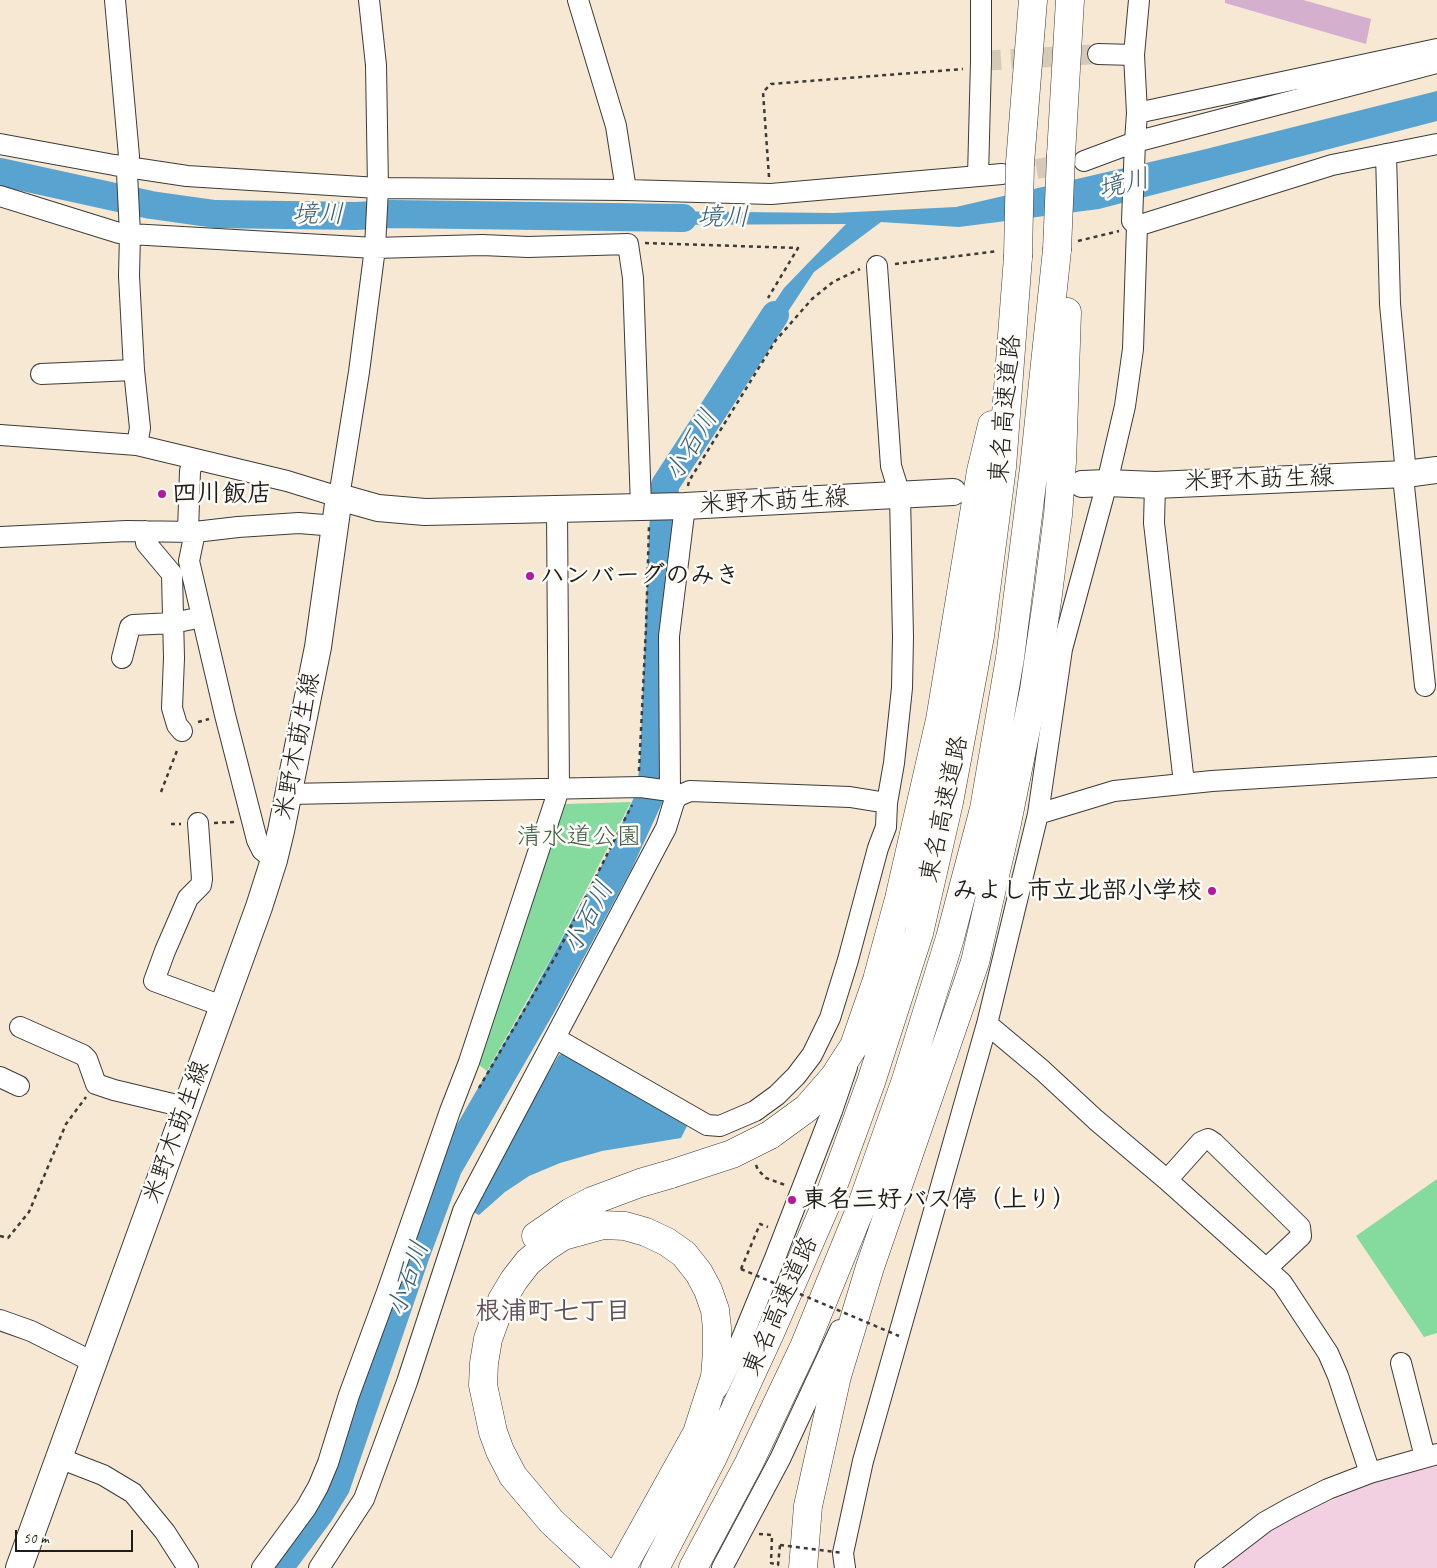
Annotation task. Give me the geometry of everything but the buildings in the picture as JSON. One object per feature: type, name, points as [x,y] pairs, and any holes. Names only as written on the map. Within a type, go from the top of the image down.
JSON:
[{"type":"highway","name":"東名高速道路","points":[[655,1568],[713,1457],[771,1332],[828,1200],[871,1082],[919,933],[949,802],[980,636],[1002,467],[1018,257],[1011,169],[1033,0]]},
{"type":"highway","points":[[803,1568],[808,1506],[837,1376],[870,1267],[975,962],[1007,823],[1034,690],[1058,515],[1065,379],[1062,249],[1073,157],[1065,94],[1070,0]]},
{"type":"highway","name":"東名高速道路","points":[[693,1568],[749,1463],[804,1347],[860,1210],[906,1080],[950,938],[984,808],[1010,658],[1062,249]]},
{"type":"highway","points":[[591,1566],[547,1538],[516,1502],[486,1453],[477,1428],[470,1398],[469,1378],[473,1340],[478,1321],[498,1279],[513,1259],[540,1233],[571,1212],[592,1201],[640,1183],[732,1154],[770,1135],[789,1123],[821,1094],[854,1046],[877,980],[899,899],[938,729],[980,471],[1012,349]]},
{"type":"highway","points":[[591,1566],[514,1476],[498,1444],[487,1408],[484,1363],[488,1339],[502,1300],[528,1262],[563,1236],[603,1225],[625,1226],[646,1232],[667,1242],[684,1254],[699,1273],[708,1290],[715,1310],[717,1352],[714,1377],[697,1433],[622,1568]]},
{"type":"main road","name":"米野木莇生線","points":[[1094,484],[1155,485],[1406,474],[1437,470]]},
{"type":"main road","name":"米野木莇生線","points":[[19,1568],[259,907],[274,860],[318,647],[339,497],[378,508],[425,512],[685,506],[953,492]]},
{"type":"street","points":[[115,0],[129,156],[129,276],[134,370],[140,428],[137,445]]},
{"type":"street","points":[[0,435],[137,445],[287,481],[339,497],[359,372],[375,248],[378,188],[376,65],[369,0]]},
{"type":"street","points":[[578,0],[616,126],[626,190]]},
{"type":"street","points":[[978,176],[981,0]]},
{"type":"street","points":[[844,1560],[863,1461],[988,1024],[1038,814],[1062,649],[1094,484],[1125,406],[1133,349],[1135,142],[1137,114],[1134,55],[1139,0]]},
{"type":"street","points":[[1137,114],[1437,50]]},
{"type":"street","points":[[1098,54],[1134,55]]},
{"type":"street","points":[[1073,157],[1437,63]]},
{"type":"street","points":[[0,144],[128,170],[187,176],[378,188],[626,190],[770,194],[978,176],[1011,169]]},
{"type":"street","points":[[1135,223],[1332,165],[1437,144]]},
{"type":"street","points":[[1386,154],[1390,304],[1406,474],[1404,486],[1425,686]]},
{"type":"street","points":[[0,196],[119,233],[130,231],[375,248],[628,244],[633,278],[644,506]]},
{"type":"street","points":[[555,1038],[707,1126],[720,1126],[741,1118],[777,1095],[812,1055],[830,1018],[848,960],[878,848],[886,827],[887,804],[894,763],[902,688],[903,627],[900,495],[891,466],[877,266]]},
{"type":"street","points":[[41,374],[134,370]]},
{"type":"street","points":[[194,459],[190,471],[192,532],[189,561],[257,840],[262,850],[274,860]]},
{"type":"street","points":[[1155,485],[1154,523],[1184,783]]},
{"type":"street","points":[[319,1568],[364,1499],[407,1382],[462,1211],[666,828],[674,802],[670,792],[669,636],[685,506]]},
{"type":"street","points":[[262,1568],[306,1508],[318,1487],[328,1463],[349,1395],[388,1292],[446,1120],[469,1062],[559,789],[557,510]]},
{"type":"street","points":[[0,537],[127,531],[192,532],[299,523],[336,526]]},
{"type":"street","points":[[146,531],[146,543],[172,574],[174,658],[172,708],[177,726],[182,731]]},
{"type":"street","points":[[122,658],[130,627],[133,625],[173,623],[202,618]]},
{"type":"street","points":[[1038,814],[1114,791],[1184,783],[1437,767]]},
{"type":"street","points":[[288,794],[639,787],[670,792],[690,791],[850,797],[887,804]]},
{"type":"street","points":[[198,824],[201,885],[188,898],[154,981],[222,1006]]},
{"type":"street","points":[[988,1024],[1282,1283],[1328,1353],[1338,1376],[1370,1474]]},
{"type":"street","points":[[20,1027],[83,1055],[87,1059],[96,1084],[185,1107]]},
{"type":"street","points":[[697,1433],[740,1343],[775,1258],[832,1111],[854,1046]]},
{"type":"street","points":[[0,1077],[19,1086]]},
{"type":"street","points":[[1167,1180],[1201,1142],[1208,1139],[1214,1142],[1300,1227],[1300,1236],[1267,1268]]},
{"type":"street","points":[[722,1568],[780,1459],[870,1267]]},
{"type":"street","points":[[0,1320],[31,1331],[93,1362]]},
{"type":"street","points":[[1205,1568],[1265,1522],[1328,1489],[1431,1456],[1401,1363]]},
{"type":"street","points":[[59,1458],[103,1475],[133,1493],[165,1532],[188,1568]]},
{"type":"path","points":[[770,194],[763,92],[771,84],[981,68]]},
{"type":"path","points":[[628,244],[656,243],[798,248],[768,298]]},
{"type":"path","points":[[478,1091],[557,954],[639,787],[649,530],[644,506]]},
{"type":"path","points":[[0,1236],[8,1238],[29,1212],[66,1124],[96,1084]]},
{"type":"path","points":[[760,1224],[741,1268],[899,1336]]},
{"type":"path","points":[[757,1534],[772,1535],[771,1563],[778,1565],[780,1545],[844,1560]]},
{"type":"shaded area","points":[[1437,1465],[1437,1568],[1221,1568],[1237,1554],[1290,1519],[1373,1482]]},
{"type":"green space","name":"清水道公園","points":[[631,802],[554,953],[487,1071],[475,1062],[556,809],[566,804]]},
{"type":"green space","points":[[1437,1179],[1437,1333],[1424,1337],[1356,1236]]},
{"type":"water","points":[[1437,91],[1437,121],[1099,209],[959,227],[881,222],[814,272],[762,351],[747,344],[784,288],[846,224],[646,225],[646,211],[834,213],[956,207],[1202,150]]},
{"type":"water","points":[[564,1053],[687,1126],[681,1138],[602,1151],[560,1163],[529,1176],[505,1192],[479,1215],[473,1212],[508,1140],[559,1055]]},
{"type":"waterway","name":"境川","points":[[0,172],[151,205],[215,214],[356,216],[392,214],[683,218]]},
{"type":"waterway","name":"小石川","points":[[279,1568],[320,1513],[336,1487],[416,1254],[448,1168],[541,1007],[620,861],[650,796],[654,762],[665,485],[775,315]]},
{"type":"tunnel","points":[[981,61],[1098,54]]},
{"type":"tunnel","points":[[1007,174],[1072,163]]},
{"type":"place","name":"四川飯店","points":[[162,494]]},
{"type":"place","name":"ハンバーグのみき","points":[[530,576]]},
{"type":"place","name":"みよし市立北部小学校","points":[[1212,891]]},
{"type":"place","name":"東名三好バス停（上り）","points":[[792,1200]]},
{"type":"district","name":"根浦町七丁目","points":[[553,1312]]}]
